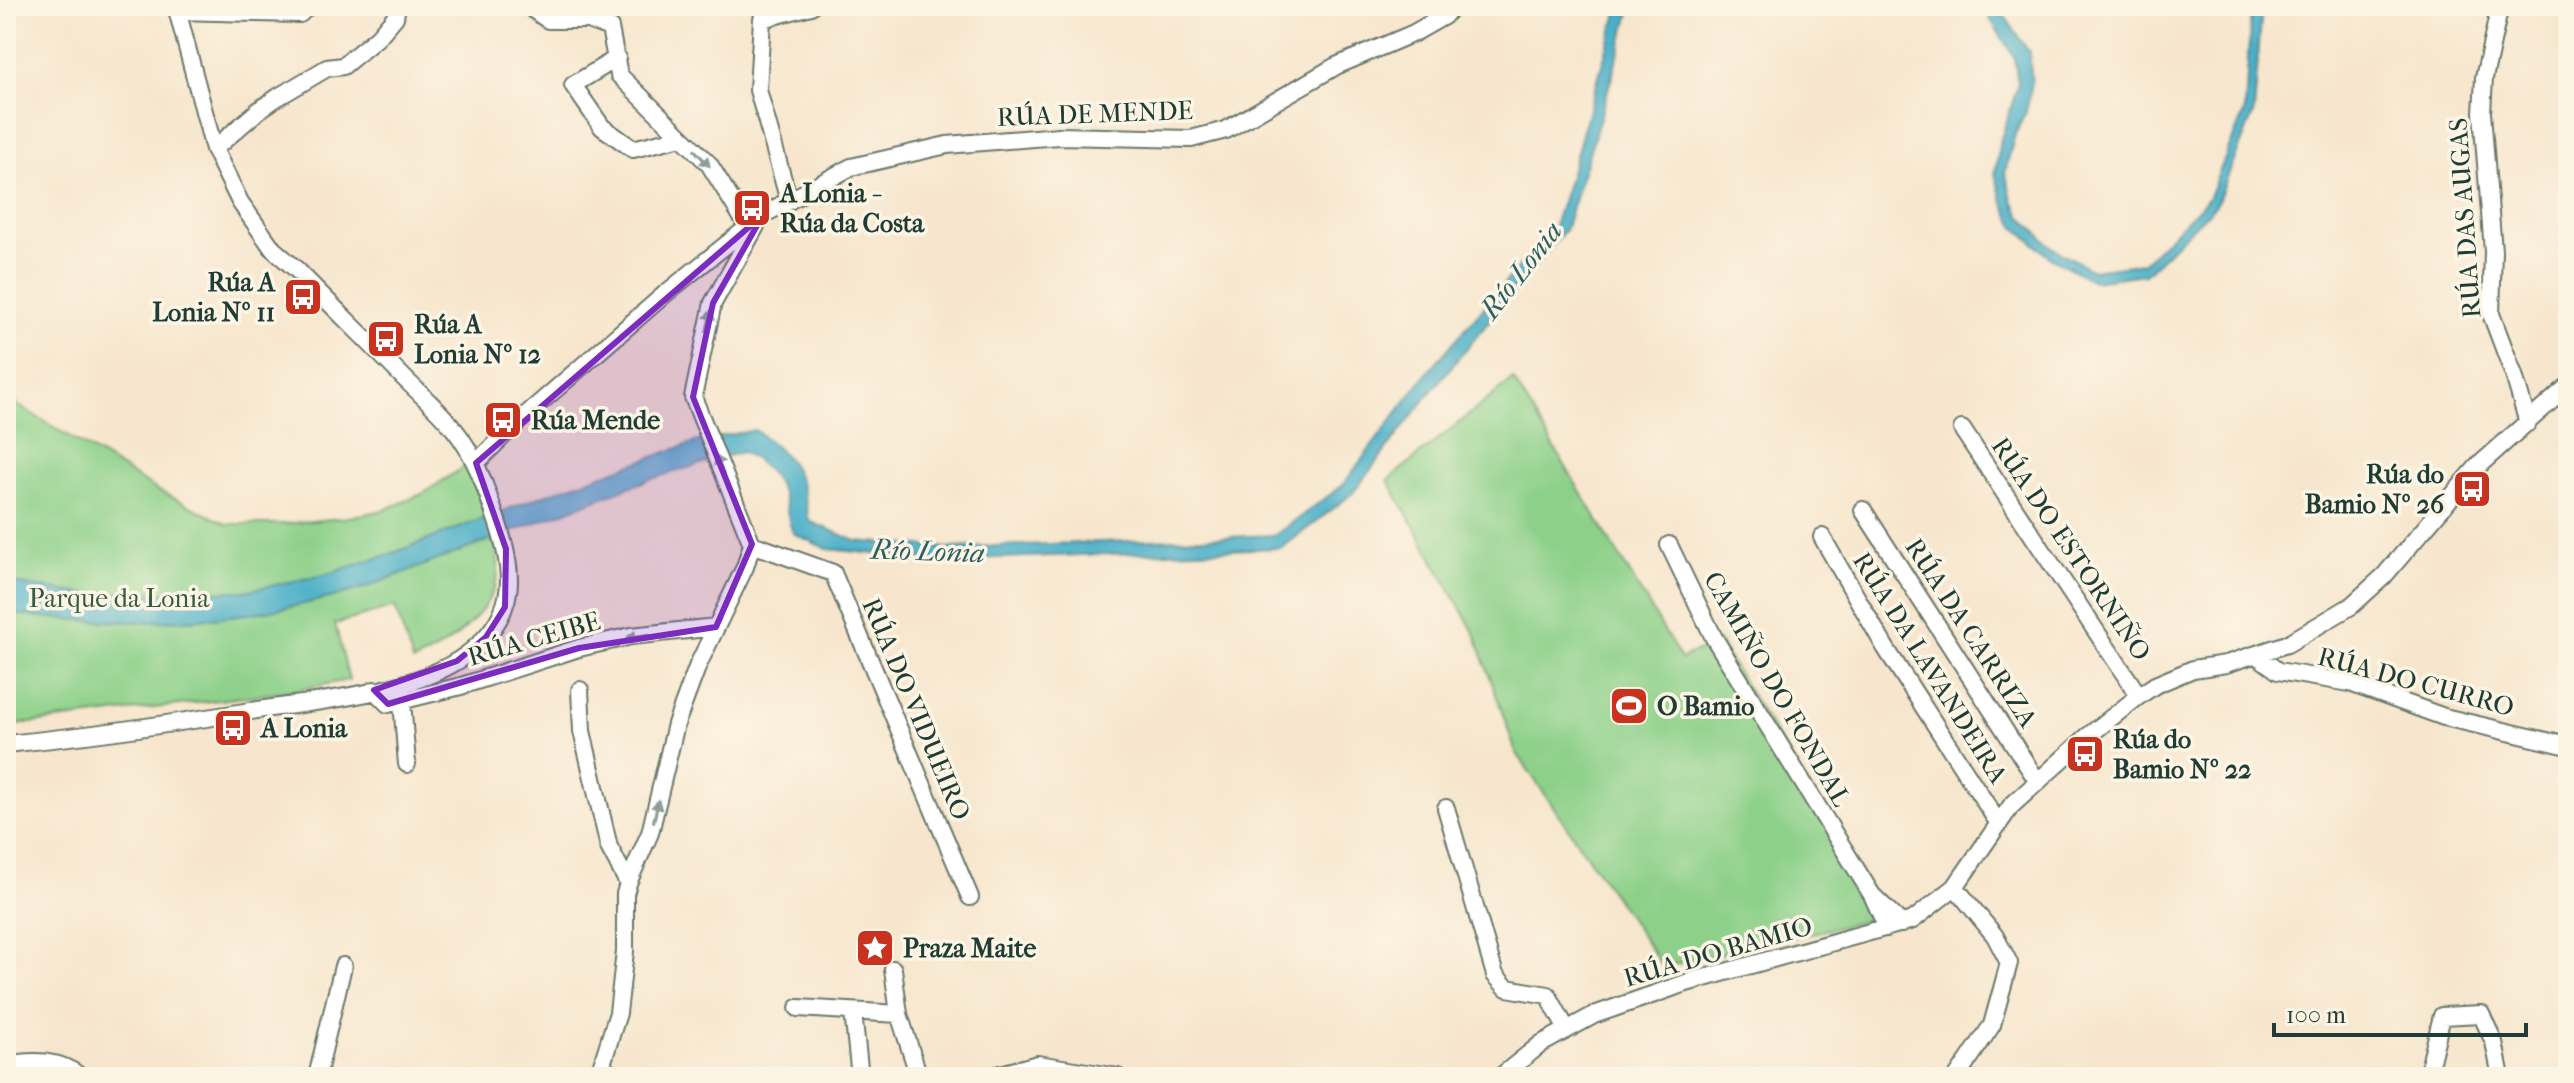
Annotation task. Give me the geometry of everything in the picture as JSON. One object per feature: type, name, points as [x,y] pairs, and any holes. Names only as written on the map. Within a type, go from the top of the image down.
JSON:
[{"type":"street","points":[[6,744],[210,718],[374,690],[435,673],[457,661],[486,637],[505,607],[510,589],[506,549],[476,463],[455,429],[273,249],[240,202],[214,149],[177,8],[300,14],[308,6]]},
{"type":"street","points":[[214,149],[278,97],[327,68],[343,66],[378,37],[395,17],[397,6]]},
{"type":"street","points":[[528,6],[548,20],[588,20],[610,28],[619,75],[709,164],[748,227]]},
{"type":"street","points":[[789,201],[758,90],[762,19],[811,6]]},
{"type":"street","name":"RÚA DE MENDE","points":[[476,463],[512,427],[625,328],[763,215],[851,167],[947,145],[1059,136],[1191,139],[1226,130],[1336,66],[1434,22],[1452,6]]},
{"type":"street","name":"RÚA DAS AUGAS","points":[[2500,6],[2484,78],[2482,113],[2493,251],[2491,314],[2528,423]]},
{"type":"street","points":[[617,58],[573,85],[602,127],[633,149],[681,137]]},
{"type":"street","points":[[612,1077],[602,1064],[618,1013],[625,951],[625,894],[650,833],[676,724],[698,665],[745,567],[750,539],[693,397],[713,303],[763,215]]},
{"type":"street","name":"RÚA DO BAMIO","points":[[1500,1077],[1541,1044],[1594,1015],[1686,983],[1913,920],[1955,887],[2011,806],[2088,736],[2139,696],[2155,685],[2193,669],[2226,664],[2287,644],[2351,606],[2384,576],[2477,467],[2568,386]]},
{"type":"street","name":"RÚA DO ESTORNIÑO","points":[[1962,429],[2139,696]]},
{"type":"street","name":"RÚA DA CARRIZA","points":[[1863,510],[2038,782]]},
{"type":"street","name":"RÚA DA LAVANDEIRA","points":[[1822,537],[1885,647],[1999,824]]},
{"type":"street","name":"RÚA DO VIDUEIRO","points":[[750,539],[833,573],[970,897]]},
{"type":"street","name":"CAMIÑO DO FONDAL","points":[[1669,545],[1714,638],[1894,926]]},
{"type":"street","name":"RÚA CEIBE","points":[[402,701],[461,686],[579,648],[631,636],[716,627]]},
{"type":"street","name":"RÚA DO CURRO","points":[[2256,655],[2278,671],[2350,683],[2444,717],[2568,746]]},
{"type":"street","points":[[374,690],[388,704],[402,701],[407,764]]},
{"type":"street","points":[[580,690],[582,731],[609,847],[628,883]]},
{"type":"street","points":[[1446,808],[1495,975],[1507,988],[1548,995],[1567,1030]]},
{"type":"street","points":[[1955,887],[1995,936],[2009,963],[1992,1025],[1957,1077]]},
{"type":"street","points":[[317,1077],[343,966]]},
{"type":"street","points":[[893,969],[899,1014],[919,1077]]},
{"type":"street","points":[[798,1008],[899,1014]]},
{"type":"street","points":[[853,1012],[860,1077]]},
{"type":"street","points":[[2427,1077],[2442,1016],[2481,1014],[2494,1042],[2501,1077]]},
{"type":"street","points":[[6,1066],[43,1062],[59,1065],[81,1077]]},
{"type":"street","points":[[990,1077],[1038,1064],[1118,1077]]},
{"type":"highlighted area","points":[[763,215],[713,303],[693,397],[752,544],[716,627],[579,648],[388,704],[374,690],[457,661],[486,637],[505,607],[506,549],[476,463]]},
{"type":"green space","name":"O Bamio","points":[[1513,379],[1681,659],[1718,641],[1887,916],[1663,967],[1516,752],[1475,634],[1388,480]]},
{"type":"green space","name":"Parque da Lonia","points":[[6,398],[159,491],[227,524],[284,524],[384,510],[422,494],[467,465],[497,553],[498,571],[494,589],[474,620],[460,633],[413,662],[395,607],[335,624],[349,680],[277,693],[6,726]]},
{"type":"water","name":"Río Lonia","points":[[1619,6],[1632,6],[1565,230],[1437,384],[1352,494],[1282,548],[938,560],[827,549],[793,533],[777,483],[758,462],[741,452],[648,480],[364,588],[321,600],[232,616],[141,622],[6,613],[6,582],[84,594],[162,593],[244,591],[324,575],[399,551],[544,495],[698,441],[755,430],[780,450],[794,468],[803,490],[809,521],[856,541],[947,548],[1275,535],[1342,486],[1428,372],[1554,226]]},
{"type":"water","points":[[1982,6],[1998,6],[2029,52],[2032,83],[2026,112],[2015,134],[2005,172],[2012,198],[2021,216],[2052,247],[2093,270],[2143,263],[2208,199],[2245,110],[2251,6],[2262,6],[2254,112],[2216,205],[2145,274],[2093,281],[2048,256],[2014,225],[2002,200],[1995,173],[2001,139],[2018,85],[2014,57]]},
{"type":"place","name":"A Lonia - Rúa da Costa","points":[[752,208]]},
{"type":"place","name":"Rúa A Lonia Nº 11","points":[[303,297]]},
{"type":"place","name":"Rúa A Lonia Nº 12","points":[[386,339]]},
{"type":"place","name":"Rúa Mende","points":[[503,420]]},
{"type":"place","name":"Rúa do Bamio Nº 26","points":[[2472,489]]},
{"type":"place","name":"O Bamio","points":[[1629,706]]},
{"type":"place","name":"A Lonia","points":[[233,728]]},
{"type":"place","name":"Rúa do Bamio Nº 22","points":[[2085,754]]},
{"type":"place","name":"Praza Maite","points":[[875,948]]}]
